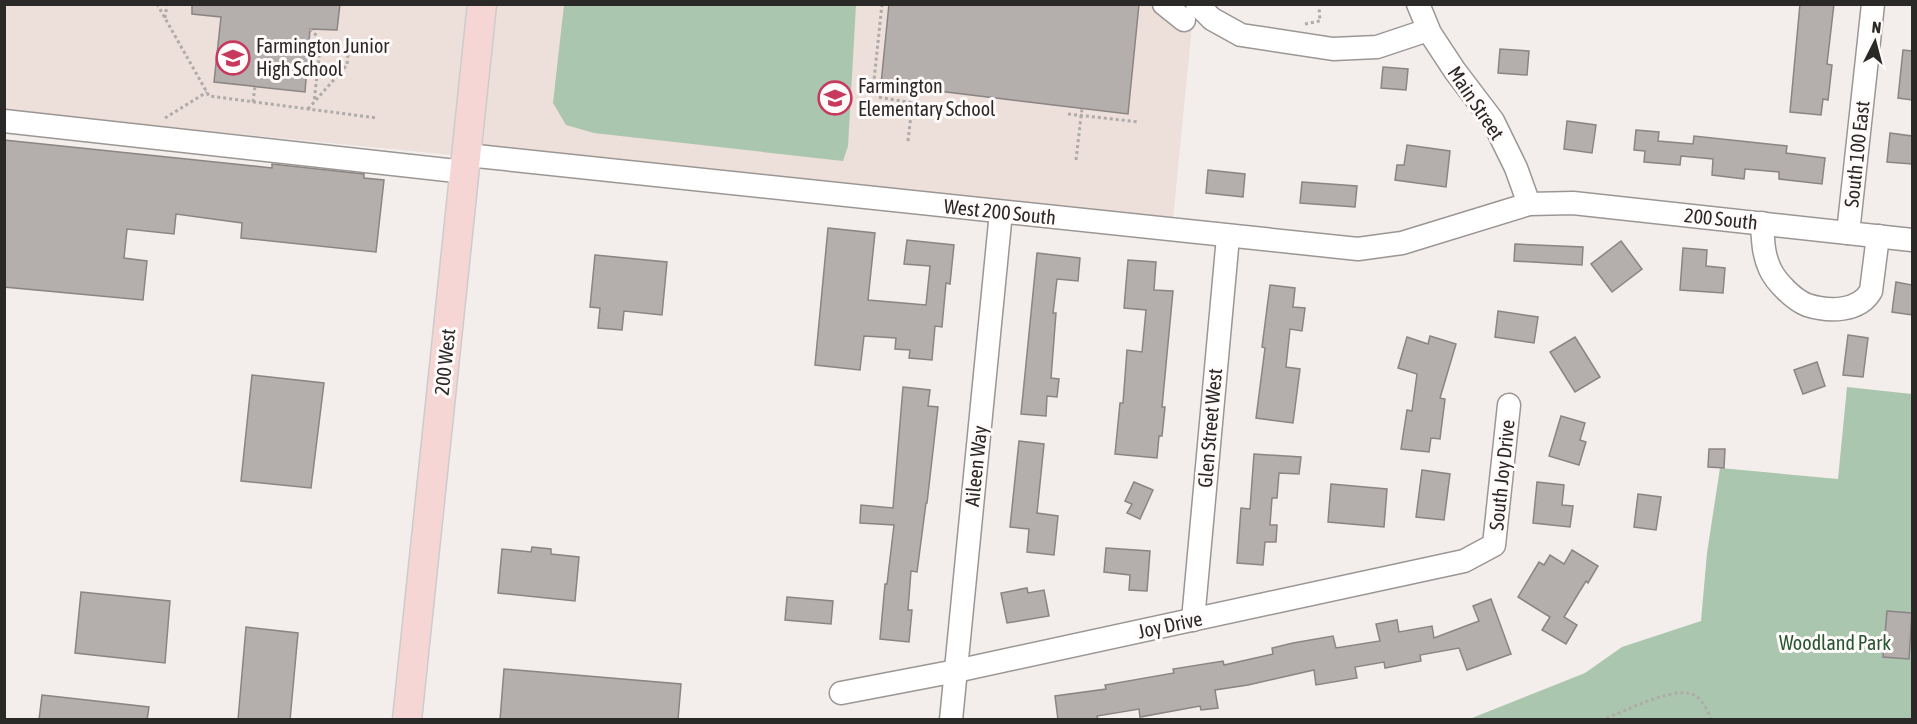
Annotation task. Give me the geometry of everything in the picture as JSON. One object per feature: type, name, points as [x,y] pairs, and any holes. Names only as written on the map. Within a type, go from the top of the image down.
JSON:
[{"type":"main road","name":"200 West","points":[[407,720],[483,4]]},
{"type":"street","points":[[1164,4],[1212,19],[1241,34],[1333,49],[1377,47],[1428,30]]},
{"type":"street","name":"Main Street","points":[[1418,4],[1428,30],[1492,121],[1516,168],[1529,204]]},
{"type":"street","name":"South 100 East","points":[[1848,233],[1873,4]]},
{"type":"street","name":"West 200 South","points":[[4,121],[1001,212],[1358,249],[1402,243],[1529,204]]},
{"type":"street","name":"200 South","points":[[1529,204],[1573,203],[1912,240]]},
{"type":"street","name":"Aileen Way","points":[[951,720],[1001,212]]},
{"type":"street","points":[[1762,223],[1763,250],[1772,273],[1796,298],[1807,304],[1832,308],[1856,307],[1867,298],[1871,291],[1878,236]]},
{"type":"street","name":"Glen Street West","points":[[1192,620],[1228,237]]},
{"type":"street","name":"South Joy Drive","points":[[1494,545],[1509,405]]},
{"type":"street","name":"Joy Drive","points":[[841,693],[956,671],[1464,561],[1494,545]]},
{"type":"path","points":[[157,4],[209,96],[376,118]]},
{"type":"path","points":[[165,20],[167,4]]},
{"type":"path","points":[[882,4],[873,90],[878,97],[913,103]]},
{"type":"path","points":[[1301,24],[1320,21],[1319,7]]},
{"type":"path","points":[[310,29],[321,40],[314,102]]},
{"type":"path","points":[[308,109],[347,64],[349,42]]},
{"type":"path","points":[[253,102],[255,86]]},
{"type":"path","points":[[908,141],[915,88]]},
{"type":"path","points":[[1076,160],[1082,108]]},
{"type":"path","points":[[1068,114],[1139,122]]},
{"type":"path","points":[[1601,720],[1646,701],[1680,691],[1695,696],[1706,707],[1712,720]]},
{"type":"shaded area","name":"Farmington Junior High School","points":[[4,5],[468,5],[452,155],[5,111]]},
{"type":"shaded area","name":"Farmington Elementary School","points":[[495,5],[1194,5],[1173,219],[480,145]]},
{"type":"green space","points":[[564,5],[856,5],[848,146],[843,161],[594,133],[566,125],[553,103]]},
{"type":"green space","name":"Woodland Park","points":[[1847,387],[1912,394],[1912,719],[1467,720],[1585,673],[1622,647],[1701,621],[1707,553],[1720,468],[1838,479]]},
{"type":"building","points":[[192,4],[340,4],[337,30],[310,29],[305,92],[214,82],[221,17],[192,14]]},
{"type":"building","points":[[889,4],[1139,4],[1128,114],[881,84]]},
{"type":"building","points":[[1800,4],[1834,4],[1827,64],[1832,65],[1828,100],[1823,99],[1821,115],[1790,112]]},
{"type":"building","points":[[1500,49],[1529,51],[1527,75],[1498,73]]},
{"type":"building","points":[[1903,50],[1912,51],[1912,100],[1898,98]]},
{"type":"building","points":[[1383,67],[1408,69],[1406,90],[1381,88]]},
{"type":"building","points":[[1567,121],[1596,125],[1592,153],[1564,149]]},
{"type":"building","points":[[1636,130],[1659,132],[1658,141],[1693,144],[1694,136],[1787,146],[1786,153],[1825,158],[1822,184],[1779,179],[1779,172],[1745,169],[1744,179],[1712,175],[1713,159],[1681,156],[1680,165],[1644,162],[1645,151],[1634,150]]},
{"type":"building","points":[[1890,133],[1912,136],[1912,164],[1887,162]]},
{"type":"building","points":[[4,140],[272,168],[272,164],[364,174],[364,178],[384,180],[376,252],[241,238],[242,223],[176,214],[174,234],[127,229],[124,258],[147,261],[143,300],[4,287]]},
{"type":"building","points":[[1407,145],[1450,151],[1446,187],[1395,180],[1397,165],[1404,165]]},
{"type":"building","points":[[1208,170],[1245,174],[1243,197],[1206,193]]},
{"type":"building","points":[[1302,182],[1357,186],[1355,207],[1300,203]]},
{"type":"building","points":[[828,228],[875,233],[868,300],[926,305],[930,266],[904,264],[907,240],[954,245],[950,284],[946,283],[942,327],[935,326],[932,360],[909,358],[910,350],[895,349],[896,338],[864,336],[860,370],[815,365]]},
{"type":"building","points":[[1621,241],[1642,269],[1612,292],[1591,264]]},
{"type":"building","points":[[1515,244],[1583,247],[1582,265],[1514,261]]},
{"type":"building","points":[[1683,248],[1707,250],[1706,266],[1725,268],[1723,293],[1680,290]]},
{"type":"building","points":[[1037,253],[1080,258],[1078,281],[1057,279],[1053,313],[1056,313],[1051,378],[1059,379],[1057,397],[1047,396],[1046,416],[1021,414]]},
{"type":"building","points":[[595,255],[667,262],[662,315],[624,311],[622,330],[598,328],[600,308],[590,307]]},
{"type":"building","points":[[1128,260],[1156,262],[1154,290],[1173,291],[1162,407],[1165,407],[1157,458],[1115,454],[1120,403],[1123,403],[1127,350],[1142,352],[1146,310],[1124,308]]},
{"type":"building","points":[[1896,282],[1912,285],[1912,315],[1892,312]]},
{"type":"building","points":[[1270,285],[1295,288],[1293,307],[1305,308],[1302,331],[1290,329],[1286,367],[1300,369],[1293,423],[1256,418]]},
{"type":"building","points":[[1498,311],[1538,317],[1534,343],[1495,337]]},
{"type":"building","points":[[1848,335],[1868,338],[1863,377],[1843,375]]},
{"type":"building","points":[[1430,336],[1456,344],[1440,398],[1445,399],[1440,439],[1431,438],[1429,452],[1401,449],[1407,410],[1412,411],[1417,374],[1398,368],[1407,337],[1428,344]]},
{"type":"building","points":[[1575,337],[1600,377],[1575,392],[1550,352]]},
{"type":"building","points":[[1817,362],[1825,386],[1803,394],[1794,370]]},
{"type":"building","points":[[252,375],[324,383],[311,488],[241,481]]},
{"type":"building","points":[[903,387],[930,390],[928,406],[938,407],[917,572],[911,571],[908,610],[912,610],[909,642],[880,639],[894,525],[860,523],[861,505],[893,508]]},
{"type":"building","points":[[1561,416],[1585,423],[1580,440],[1586,442],[1579,465],[1549,456]]},
{"type":"building","points":[[1019,441],[1044,444],[1037,513],[1058,516],[1054,555],[1027,552],[1029,529],[1010,527]]},
{"type":"building","points":[[1709,449],[1725,449],[1724,468],[1708,467]]},
{"type":"building","points":[[1254,454],[1301,457],[1299,474],[1279,473],[1277,498],[1272,498],[1270,525],[1277,525],[1276,542],[1265,542],[1263,565],[1237,563],[1241,508],[1250,509]]},
{"type":"building","points":[[1422,470],[1450,474],[1444,520],[1416,517]]},
{"type":"building","points":[[1134,482],[1153,490],[1140,519],[1127,513],[1132,504],[1125,501]]},
{"type":"building","points":[[1537,482],[1564,485],[1562,505],[1573,506],[1570,527],[1533,523]]},
{"type":"building","points":[[1331,484],[1387,489],[1384,527],[1328,522]]},
{"type":"building","points":[[1638,494],[1661,497],[1656,530],[1634,527]]},
{"type":"building","points":[[532,547],[551,549],[551,554],[579,557],[575,601],[498,593],[502,549],[531,552]]},
{"type":"building","points":[[1106,548],[1150,551],[1147,591],[1129,590],[1130,575],[1104,572]]},
{"type":"building","points":[[1572,550],[1598,566],[1564,617],[1577,625],[1566,644],[1542,630],[1550,617],[1518,597],[1539,562],[1544,565],[1550,555],[1564,564]]},
{"type":"building","points":[[1027,588],[1028,593],[1044,590],[1049,616],[1007,623],[1001,593]]},
{"type":"building","points":[[81,592],[170,601],[165,663],[75,653]]},
{"type":"building","points":[[787,597],[833,601],[831,624],[785,620]]},
{"type":"building","points":[[1491,599],[1511,654],[1467,670],[1459,648],[1420,655],[1421,661],[1385,668],[1384,662],[1355,667],[1357,678],[1316,685],[1314,670],[1215,690],[1218,708],[1201,710],[1200,706],[1140,717],[1139,709],[1097,716],[1098,720],[1058,720],[1055,696],[1106,689],[1105,685],[1174,673],[1173,669],[1223,661],[1224,665],[1273,654],[1272,648],[1333,636],[1336,648],[1380,641],[1376,624],[1397,620],[1399,632],[1432,626],[1434,638],[1479,621],[1473,606]]},
{"type":"building","points":[[1887,611],[1912,613],[1909,659],[1883,657]]},
{"type":"building","points":[[246,627],[298,633],[290,720],[238,720]]},
{"type":"building","points":[[504,669],[681,684],[678,720],[500,720]]},
{"type":"building","points":[[42,695],[149,707],[147,720],[39,720]]},
{"type":"place","name":"Farmington Junior High School","points":[[233,58]]},
{"type":"place","name":"Farmington Elementary School","points":[[835,98]]}]
